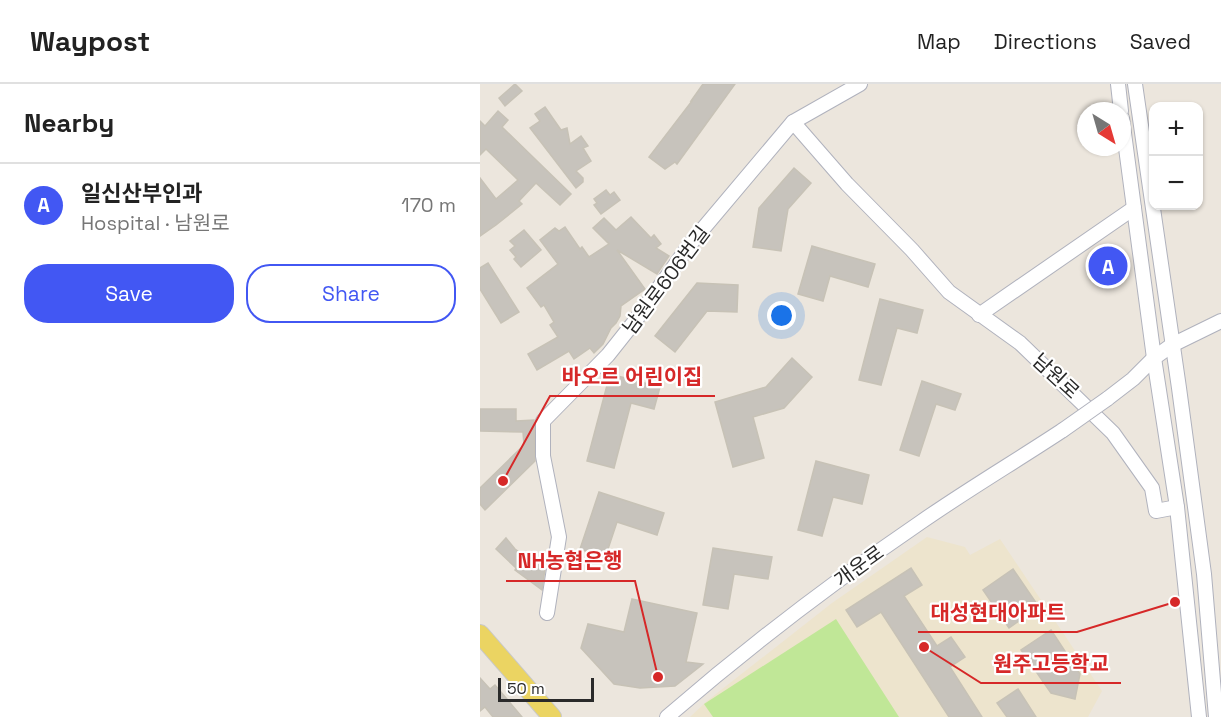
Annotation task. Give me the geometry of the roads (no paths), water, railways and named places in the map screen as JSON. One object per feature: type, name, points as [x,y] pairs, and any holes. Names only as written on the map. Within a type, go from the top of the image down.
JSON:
[{"type":"main road","points":[[480,634],[552,717]]},
{"type":"street","name":"남원로606번길","points":[[547,613],[559,537],[543,456],[543,421],[608,355],[691,243],[793,122],[860,84]]},
{"type":"street","points":[[1118,84],[1120,102]]},
{"type":"street","points":[[1135,84],[1204,574],[1216,717]]},
{"type":"street","name":"남원로","points":[[793,122],[847,184],[912,250],[949,292],[1020,343],[1113,433],[1152,488],[1156,511],[1177,507]]},
{"type":"street","points":[[1127,156],[1177,507],[1199,717]]},
{"type":"street","points":[[979,315],[1134,208]]},
{"type":"street","points":[[1154,358],[1172,345],[1221,321]]},
{"type":"street","name":"개운로","points":[[667,717],[744,652],[840,580],[922,521],[1107,399],[1133,379],[1154,358]]},
{"type":"place","name":"일신산부인과","points":[[1108,266]]},
{"type":"place","name":"바오르 어린이집","points":[[503,481]]},
{"type":"place","name":"대성현대아파트","points":[[1175,602]]},
{"type":"place","name":"원주고등학교","points":[[924,647]]},
{"type":"place","name":"NH농협은행","points":[[658,677]]}]
